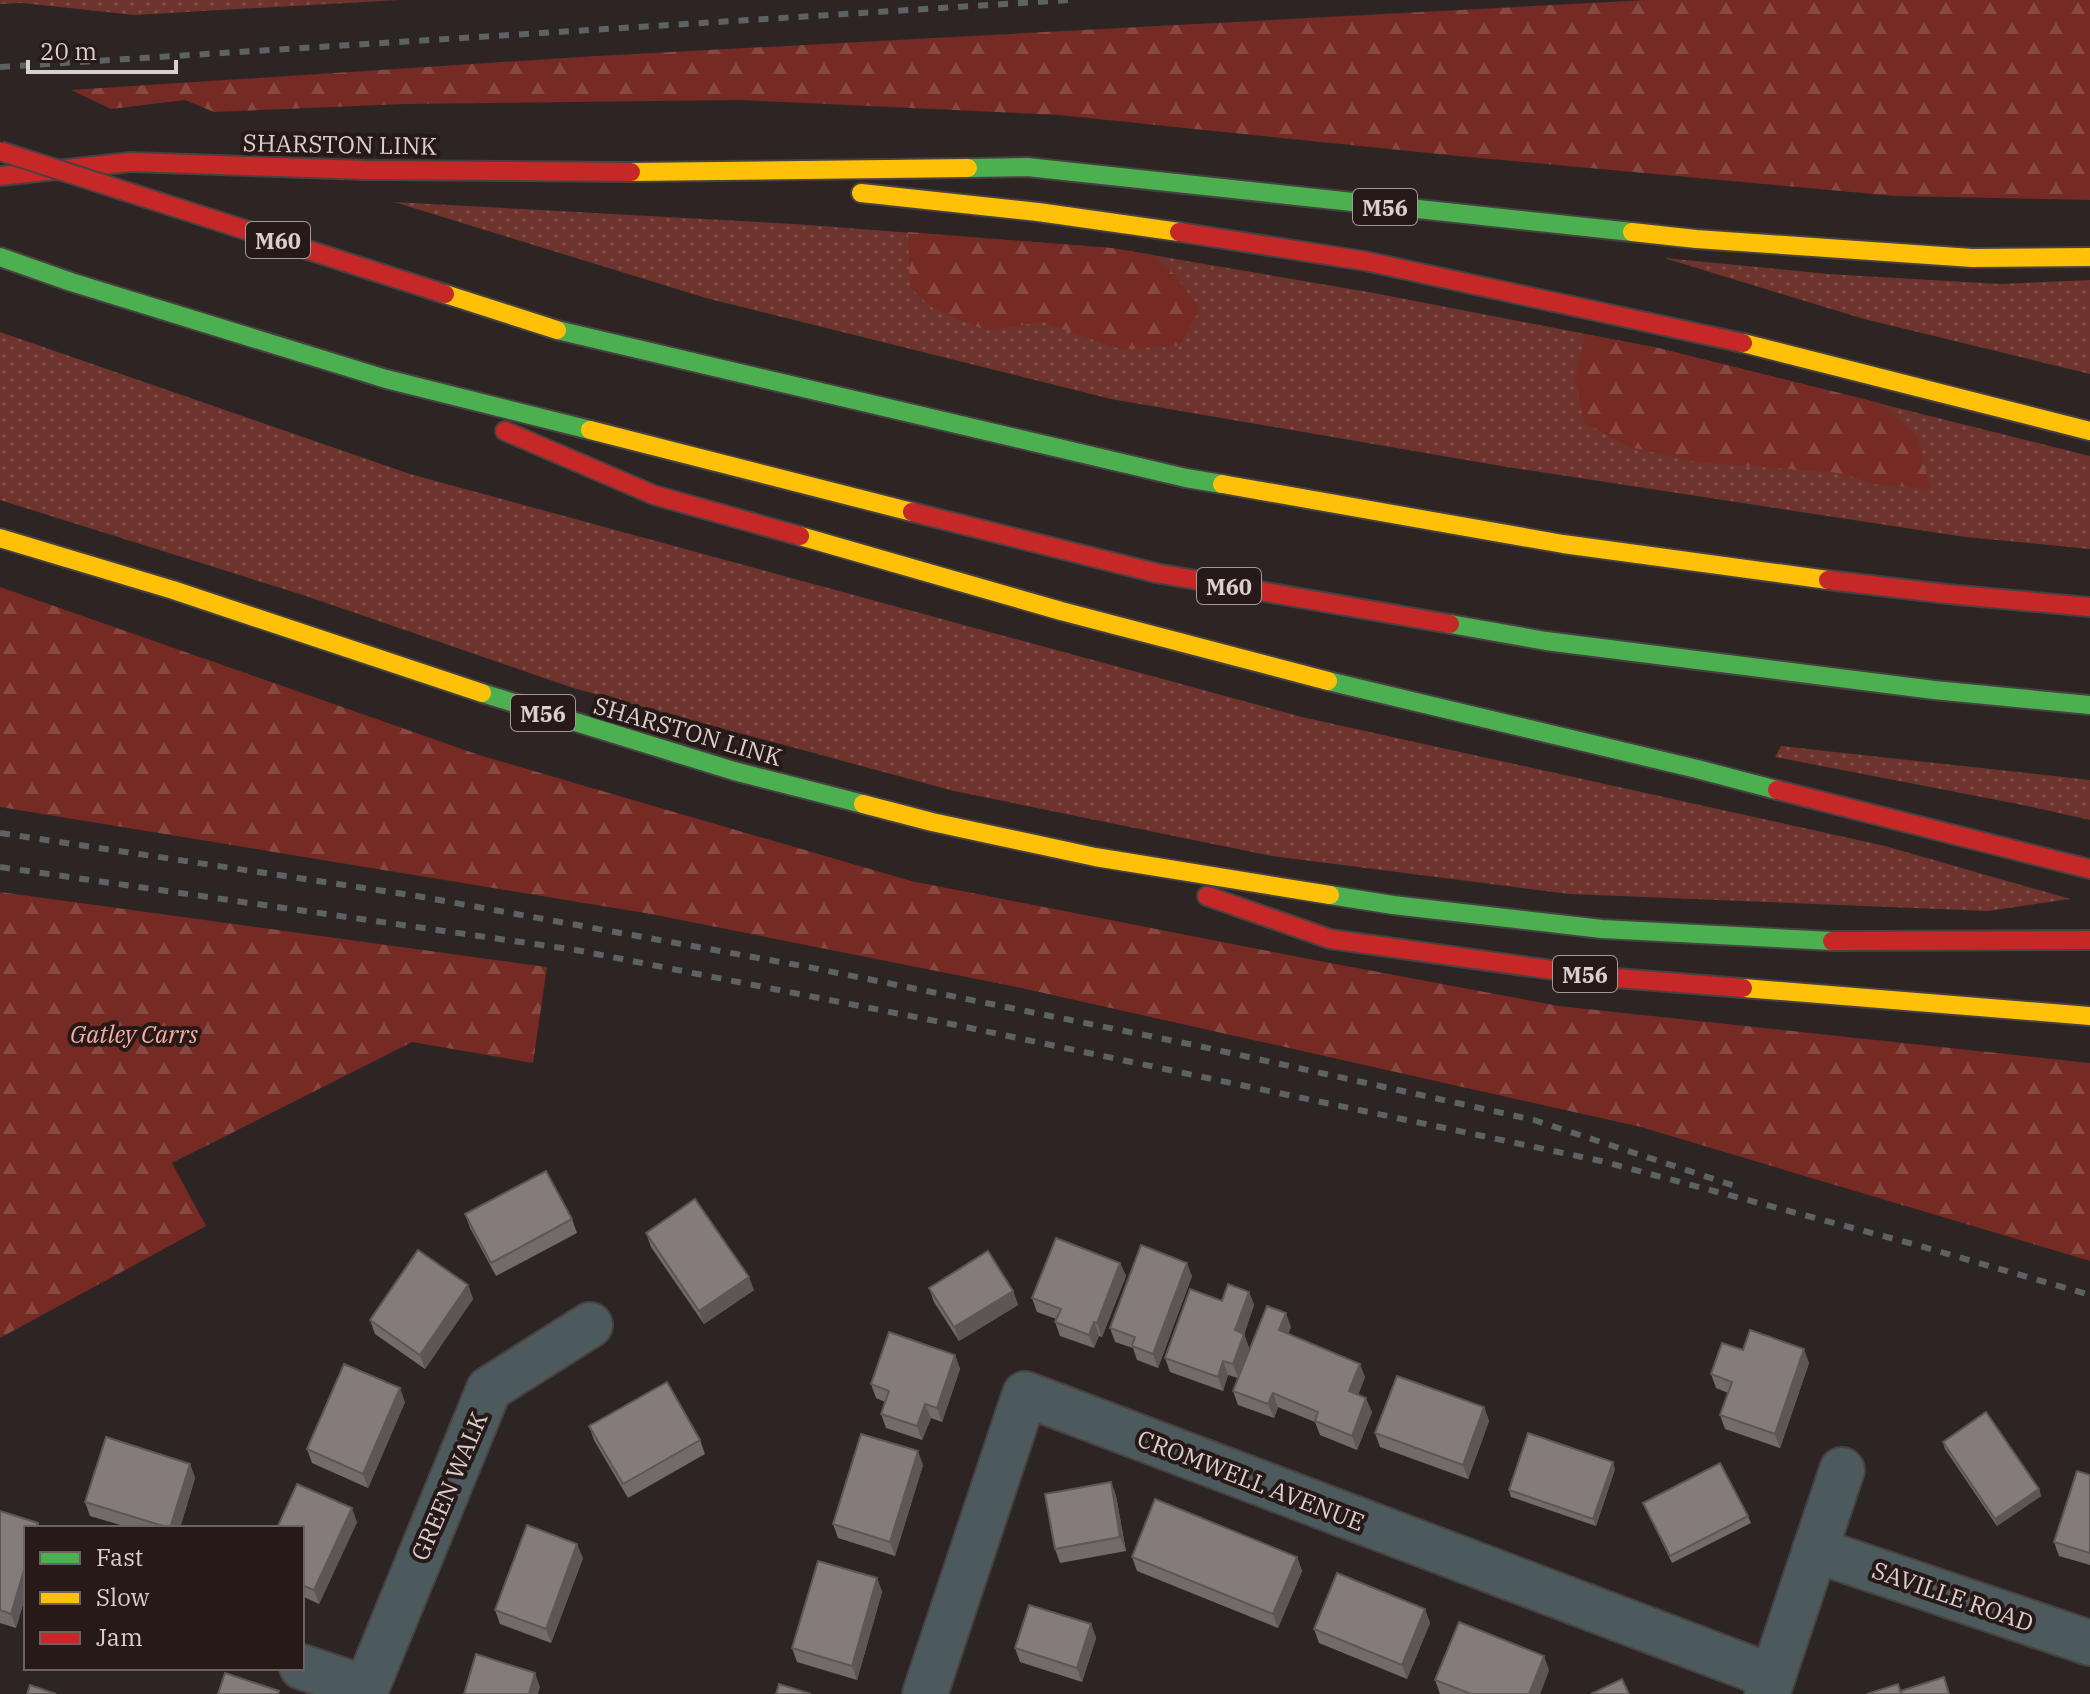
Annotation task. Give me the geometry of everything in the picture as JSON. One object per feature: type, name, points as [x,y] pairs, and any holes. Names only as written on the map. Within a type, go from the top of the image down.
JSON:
[{"type":"highway","name":"M60","points":[[0,151],[557,330],[1186,478],[1578,547],[1798,577],[2090,607]]},
{"type":"highway","name":"SHARSTON LINK","points":[[0,176],[131,162],[365,170],[680,172]]},
{"type":"highway","name":"M56","points":[[680,172],[1027,167],[1696,239],[1972,258],[2090,257]]},
{"type":"highway","points":[[680,172],[1068,216],[1365,261],[1710,335],[2090,431]]},
{"type":"highway","name":"M60","points":[[0,257],[71,282],[386,379],[1156,573],[1546,641],[1934,690],[2090,705]]},
{"type":"highway","name":"M60","points":[[386,379],[669,500],[1061,611],[1372,693],[1697,769],[2090,869]]},
{"type":"highway","name":"SHARSTON LINK","points":[[0,538],[173,590],[538,712],[734,771],[932,822],[1095,857]]},
{"type":"highway","name":"M56","points":[[1095,857],[1393,905],[1602,929],[1851,942],[2090,940]]},
{"type":"highway","name":"M56","points":[[1095,857],[1330,939],[1603,977],[2090,1016]]},
{"type":"street","name":"GREEN WALK","points":[[364,1691],[489,1389],[590,1325]]},
{"type":"street","name":"CROMWELL AVENUE","points":[[925,1694],[1025,1394],[1770,1686]]},
{"type":"street","points":[[1770,1686],[1842,1470]]},
{"type":"street","name":"SAVILLE ROAD","points":[[1815,1550],[2090,1643]]},
{"type":"street","points":[[304,1668],[364,1691]]},
{"type":"shaded area","points":[[0,0],[400,0],[134,15],[22,3],[0,4]]},
{"type":"shaded area","points":[[394,202],[795,224],[1111,248],[1374,293],[1658,348],[2090,456],[2090,549],[1965,537],[1507,467],[1111,399],[706,298]]},
{"type":"shaded area","points":[[1664,258],[1828,274],[2001,284],[2090,280],[2090,374],[1864,319]]},
{"type":"shaded area","points":[[0,332],[410,474],[1302,717],[1885,846],[2070,899],[1988,911],[1569,894],[1272,856],[954,791],[573,688],[306,596],[0,500]]},
{"type":"shaded area","points":[[1781,746],[2090,780],[2090,820],[1775,757]]},
{"type":"green space","points":[[1646,0],[2090,0],[2090,200],[1895,196],[1059,115],[740,100],[406,104],[214,112],[185,100],[111,109],[71,90],[596,56]]},
{"type":"green space","points":[[908,232],[1111,248],[1154,255],[1174,274],[1200,309],[1179,346],[1120,349],[1043,322],[985,330],[934,309],[910,288]]},
{"type":"green space","points":[[1585,334],[1658,348],[1880,403],[1917,436],[1930,489],[1874,484],[1840,473],[1696,462],[1630,447],[1585,423],[1575,380]]},
{"type":"green space","points":[[0,587],[479,755],[911,881],[1559,1006],[2090,1063],[2090,1261],[1641,1127],[1017,987],[651,914],[0,807]]},
{"type":"green space","name":"Gatley Carrs","points":[[0,892],[547,967],[533,1063],[412,1042],[172,1163],[206,1226],[0,1338]]},
{"type":"building","points":[[546,1171],[572,1219],[491,1263],[465,1214]]},
{"type":"building","points":[[695,1199],[749,1277],[699,1311],[646,1233]]},
{"type":"building","points":[[1056,1238],[1120,1263],[1097,1323],[1094,1322],[1089,1335],[1055,1322],[1061,1309],[1032,1298]]},
{"type":"building","points":[[1141,1245],[1187,1263],[1153,1354],[1132,1346],[1135,1337],[1110,1328]]},
{"type":"building","points":[[418,1250],[468,1285],[420,1355],[370,1320]]},
{"type":"building","points":[[988,1251],[1013,1291],[954,1327],[929,1288]]},
{"type":"building","points":[[1228,1284],[1249,1292],[1235,1330],[1244,1334],[1233,1364],[1223,1361],[1218,1377],[1165,1358],[1190,1289],[1222,1301]]},
{"type":"building","points":[[1267,1306],[1286,1313],[1279,1330],[1360,1364],[1349,1391],[1366,1398],[1352,1436],[1315,1421],[1318,1412],[1273,1393],[1268,1404],[1233,1391]]},
{"type":"building","points":[[1750,1330],[1804,1349],[1775,1434],[1720,1415],[1732,1382],[1711,1374],[1722,1343],[1743,1350]]},
{"type":"building","points":[[889,1332],[955,1355],[937,1408],[925,1404],[917,1426],[881,1414],[889,1391],[871,1384]]},
{"type":"building","points":[[344,1364],[400,1388],[363,1474],[307,1449]]},
{"type":"building","points":[[1397,1376],[1484,1407],[1463,1465],[1375,1433]]},
{"type":"building","points":[[667,1382],[700,1440],[623,1484],[589,1426]]},
{"type":"building","points":[[1986,1412],[2039,1489],[1995,1519],[1943,1442]]},
{"type":"building","points":[[1528,1433],[1613,1462],[1593,1519],[1509,1490]]},
{"type":"building","points":[[861,1434],[918,1451],[890,1542],[833,1524]]},
{"type":"building","points":[[106,1437],[190,1464],[171,1526],[85,1502]]},
{"type":"building","points":[[1720,1463],[1748,1516],[1670,1556],[1643,1503]]},
{"type":"building","points":[[2077,1471],[2090,1475],[2090,1553],[2054,1542]]},
{"type":"building","points":[[1111,1482],[1120,1537],[1055,1549],[1045,1494]]},
{"type":"building","points":[[297,1484],[352,1508],[314,1590],[304,1586],[304,1526],[278,1526]]},
{"type":"building","points":[[1155,1499],[1297,1557],[1273,1614],[1132,1557]]},
{"type":"building","points":[[0,1511],[38,1523],[37,1526],[24,1526],[24,1570],[11,1614],[0,1610]]},
{"type":"building","points":[[527,1525],[577,1544],[546,1629],[495,1610]]},
{"type":"building","points":[[818,1561],[877,1578],[852,1666],[792,1648]]},
{"type":"building","points":[[1337,1573],[1425,1609],[1402,1665],[1314,1629]]},
{"type":"building","points":[[1029,1605],[1091,1624],[1077,1668],[1015,1648]]},
{"type":"building","points":[[1459,1622],[1544,1656],[1529,1694],[1471,1694],[1435,1680]]},
{"type":"building","points":[[476,1654],[535,1673],[529,1694],[464,1694]]},
{"type":"building","points":[[225,1673],[279,1691],[278,1694],[218,1694]]},
{"type":"building","points":[[1944,1677],[1949,1694],[1902,1694],[1901,1691]]},
{"type":"building","points":[[1622,1679],[1629,1694],[1591,1694]]},
{"type":"building","points":[[779,1684],[811,1694],[776,1694]]},
{"type":"building","points":[[1898,1684],[1901,1694],[1867,1694]]},
{"type":"building","points":[[30,1685],[56,1694],[27,1694]]},
{"type":"railway","points":[[0,67],[1068,0]]},
{"type":"railway","points":[[0,833],[417,896],[808,967],[1194,1045],[1534,1120],[1738,1187]]},
{"type":"railway","points":[[0,867],[576,950],[956,1025],[1601,1161],[1913,1244],[2090,1295]]},
{"type":"traffic: fast","points":[[968,168],[1027,167],[1632,232]]},
{"type":"traffic: fast","points":[[0,257],[71,282],[386,379],[590,430]]},
{"type":"traffic: fast","points":[[557,330],[1222,484]]},
{"type":"traffic: fast","points":[[1450,624],[1546,641],[1934,690],[2090,705]]},
{"type":"traffic: fast","points":[[1328,681],[1777,790]]},
{"type":"traffic: fast","points":[[482,693],[734,771],[863,804]]},
{"type":"traffic: fast","points":[[1330,895],[1602,929],[1832,941]]},
{"type":"traffic: slow","points":[[631,172],[968,168]]},
{"type":"traffic: slow","points":[[861,193],[1038,212],[1179,232]]},
{"type":"traffic: slow","points":[[1632,232],[1972,258],[2090,257]]},
{"type":"traffic: slow","points":[[445,294],[557,330]]},
{"type":"traffic: slow","points":[[1743,343],[2090,431]]},
{"type":"traffic: slow","points":[[590,430],[912,512]]},
{"type":"traffic: slow","points":[[1222,484],[1563,544],[1828,580]]},
{"type":"traffic: slow","points":[[800,536],[1061,611],[1328,681]]},
{"type":"traffic: slow","points":[[0,538],[173,590],[482,693]]},
{"type":"traffic: slow","points":[[863,804],[1095,857],[1330,895]]},
{"type":"traffic: slow","points":[[1743,988],[2090,1016]]},
{"type":"traffic: jam","points":[[0,151],[445,294]]},
{"type":"traffic: jam","points":[[0,176],[131,162],[365,170],[631,172]]},
{"type":"traffic: jam","points":[[1179,232],[1365,261],[1743,343]]},
{"type":"traffic: jam","points":[[505,431],[654,495],[800,536]]},
{"type":"traffic: jam","points":[[912,512],[1156,573],[1450,624]]},
{"type":"traffic: jam","points":[[1828,580],[2090,607]]},
{"type":"traffic: jam","points":[[1777,790],[2090,869]]},
{"type":"traffic: jam","points":[[1207,896],[1330,939],[1603,977],[1743,988]]},
{"type":"traffic: jam","points":[[1832,941],[2090,940]]}]
